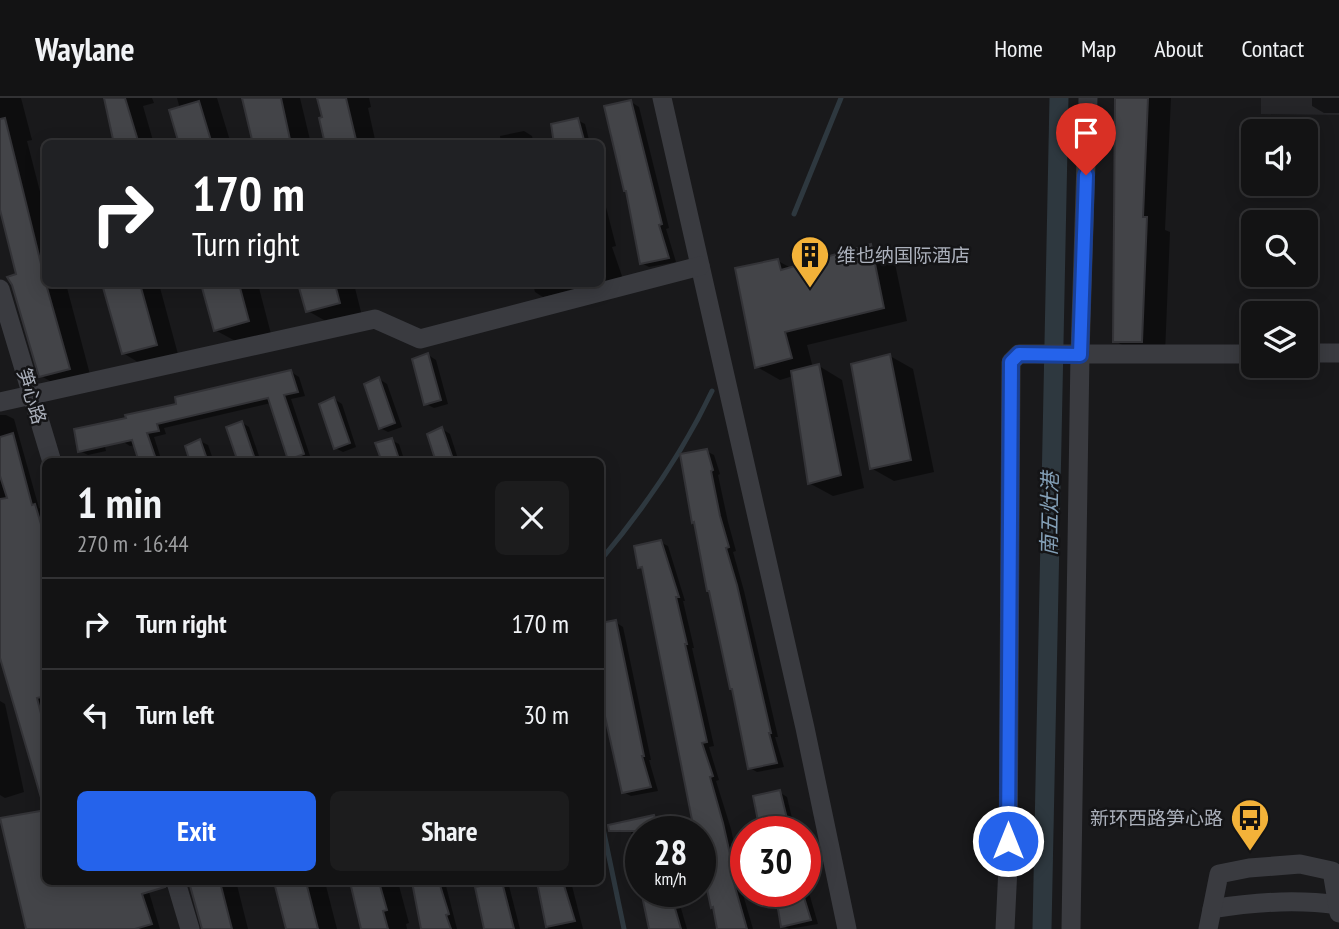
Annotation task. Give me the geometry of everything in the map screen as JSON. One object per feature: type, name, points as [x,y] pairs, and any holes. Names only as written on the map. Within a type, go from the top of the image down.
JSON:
[{"type":"street","points":[[662,98],[802,715],[847,929]]},
{"type":"street","points":[[1071,929],[1080,355],[1088,98]]},
{"type":"street","points":[[0,402],[375,318],[420,339],[700,266]]},
{"type":"street","name":"笋心路","points":[[0,289],[51,458]]},
{"type":"street","points":[[1318,353],[1339,353]]},
{"type":"street","points":[[1005,929],[1008,867],[1011,362],[1019,354],[1241,354]]},
{"type":"street","points":[[1208,929],[1212,909],[1219,874],[1249,868],[1300,864],[1332,872],[1338,909],[1317,902],[1250,902],[1212,909]]},
{"type":"street","points":[[177,885],[190,929]]},
{"type":"shaded area","points":[[1261,98],[1339,98],[1339,115],[1261,114]]},
{"type":"building","points":[[104,98],[125,98],[138,140],[113,140]]},
{"type":"building","points":[[242,98],[281,98],[290,140],[252,140]]},
{"type":"building","points":[[317,98],[346,98],[356,140],[324,140],[319,118],[322,117]]},
{"type":"building","points":[[1115,98],[1148,98],[1142,342],[1113,342]]},
{"type":"building","points":[[631,100],[669,258],[640,264],[626,191],[604,106]]},
{"type":"building","points":[[199,101],[211,140],[178,140],[169,110]]},
{"type":"building","points":[[5,118],[42,268],[42,287],[47,287],[70,369],[39,377],[12,285],[7,277],[16,274],[0,210],[0,119]]},
{"type":"building","points":[[578,118],[584,140],[553,140],[551,124]]},
{"type":"building","name":"维也纳国际酒店","points":[[871,244],[884,308],[785,332],[792,358],[755,368],[735,268],[778,259],[781,270]]},
{"type":"building","points":[[103,287],[141,287],[157,345],[122,354]]},
{"type":"building","points":[[202,287],[240,287],[249,321],[214,331]]},
{"type":"building","points":[[299,287],[336,287],[340,303],[306,312]]},
{"type":"building","points":[[428,353],[441,400],[424,405],[412,359]]},
{"type":"building","points":[[890,354],[911,460],[870,469],[851,364]]},
{"type":"building","points":[[819,364],[841,475],[808,484],[791,371]]},
{"type":"building","points":[[291,370],[298,392],[284,395],[304,454],[287,458],[268,398],[157,424],[159,431],[147,433],[156,458],[138,458],[132,440],[78,452],[74,429],[176,404],[175,397]]},
{"type":"building","points":[[379,377],[395,423],[379,429],[364,384]]},
{"type":"building","points":[[334,397],[350,443],[334,449],[319,404]]},
{"type":"building","points":[[242,421],[255,458],[237,458],[226,427]]},
{"type":"building","points":[[442,427],[453,458],[435,458],[427,434]]},
{"type":"building","points":[[13,433],[32,505],[35,504],[42,528],[42,697],[37,698],[42,717],[42,801],[0,658],[0,499],[7,498],[0,476],[0,437]]},
{"type":"building","points":[[392,438],[399,458],[381,458],[375,443]]},
{"type":"building","points":[[200,439],[207,458],[189,458],[185,446]]},
{"type":"building","points":[[707,449],[729,547],[726,548],[737,585],[777,763],[748,769],[694,522],[692,523],[680,454]]},
{"type":"building","points":[[661,540],[679,597],[676,597],[685,644],[707,742],[702,743],[713,776],[710,777],[730,854],[730,907],[741,907],[747,929],[717,929],[713,907],[716,907],[716,816],[691,816],[642,567],[638,568],[634,546]]},
{"type":"building","points":[[616,620],[642,756],[651,787],[622,793],[604,712],[604,622]]},
{"type":"building","points":[[780,790],[786,816],[757,816],[753,796]]},
{"type":"building","points":[[42,811],[42,885],[165,885],[142,894],[152,924],[135,929],[26,929],[0,818]]},
{"type":"building","points":[[625,821],[625,831],[609,831],[608,825]]},
{"type":"building","points":[[190,885],[221,885],[232,929],[202,929]]},
{"type":"building","points":[[275,885],[307,885],[318,929],[286,929]]},
{"type":"building","points":[[351,885],[380,885],[387,910],[383,911],[388,929],[361,929]]},
{"type":"building","points":[[413,885],[440,885],[451,929],[421,929]]},
{"type":"building","points":[[503,885],[514,929],[484,929],[475,887]]},
{"type":"building","points":[[538,885],[564,885],[575,921],[546,927]]},
{"type":"building","points":[[644,907],[675,907],[681,929],[649,929]]},
{"type":"building","points":[[778,907],[807,907],[811,920],[781,927]]},
{"type":"waterway","points":[[794,214],[841,98]]},
{"type":"waterway","name":"南五灶港","points":[[1042,929],[1059,98]]},
{"type":"waterway","points":[[604,556],[661,479],[689,435],[712,391]]},
{"type":"waterway","points":[[604,833],[624,929]]},
{"type":"place","name":"维也纳国际酒店","points":[[810,289]]},
{"type":"place","name":"新环西路笋心路","points":[[1250,852]]},
{"type":"route","points":[[1008,841],[1011,362],[1019,354],[1080,355],[1086,175]]}]
